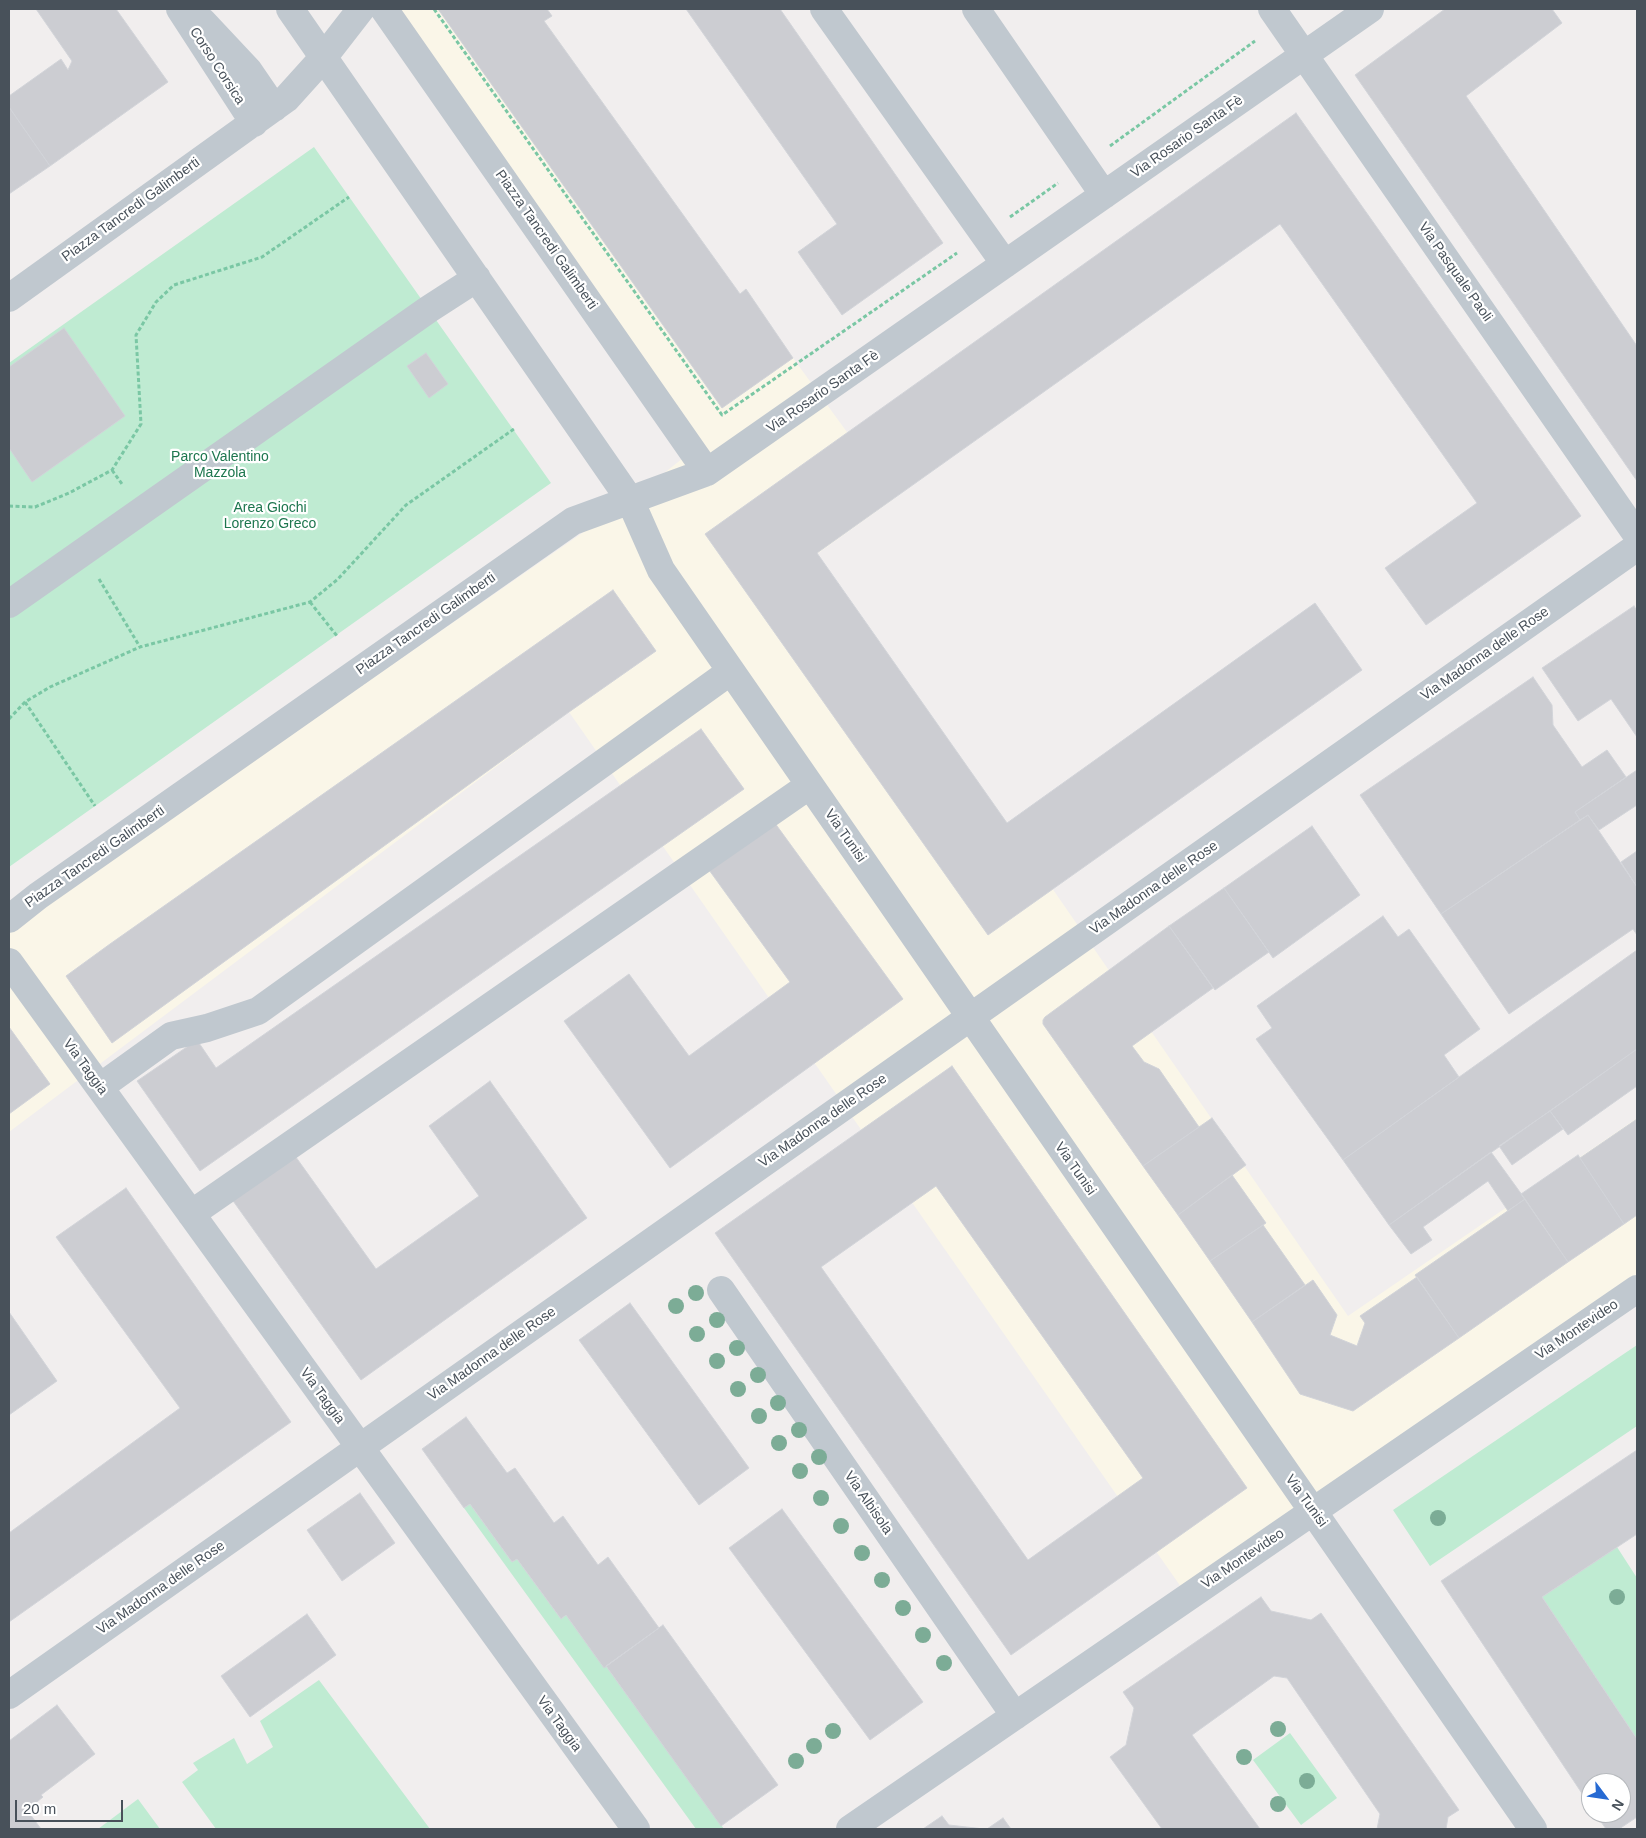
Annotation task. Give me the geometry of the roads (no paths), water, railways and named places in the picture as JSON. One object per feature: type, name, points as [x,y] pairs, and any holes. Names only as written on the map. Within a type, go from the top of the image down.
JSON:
[{"type":"street","name":"Corso Corsica","points":[[180,9],[264,115]]},
{"type":"street","name":"Corso Corsica","points":[[190,9],[248,70],[264,115]]},
{"type":"street","points":[[290,9],[630,500]]},
{"type":"street","name":"Piazza Tancredi Galimberti","points":[[9,298],[286,99],[324,58],[361,9]]},
{"type":"street","name":"Piazza Tancredi Galimberti","points":[[384,9],[707,472]]},
{"type":"street","points":[[824,9],[1005,264]]},
{"type":"street","points":[[976,9],[1104,195]]},
{"type":"street","name":"Via Pasquale Paoli","points":[[1272,9],[1637,535]]},
{"type":"street","name":"Via Rosario Santa Fè","points":[[630,500],[707,472],[1370,9]]},
{"type":"street","points":[[9,604],[429,309],[477,278]]},
{"type":"street","name":"Piazza Tancredi Galimberti","points":[[9,919],[46,890],[574,521],[630,500]]},
{"type":"street","name":"Via Tunisi","points":[[630,500],[661,570],[1533,1829]]},
{"type":"street","name":"Via Madonna delle Rose","points":[[9,1695],[1637,547]]},
{"type":"street","points":[[100,1087],[172,1036],[207,1028],[258,1011],[731,671]]},
{"type":"street","points":[[191,1214],[810,785]]},
{"type":"street","name":"Via Taggia","points":[[9,962],[636,1829]]},
{"type":"street","name":"Via Montevideo","points":[[850,1829],[1637,1289]]},
{"type":"street","name":"Via Albisola","points":[[721,1290],[1014,1716]]},
{"type":"park label","name":"Parco Valentino Mazzola","points":[[220,466]]},
{"type":"park label","name":"Area Giochi Lorenzo Greco","points":[[270,516]]}]
